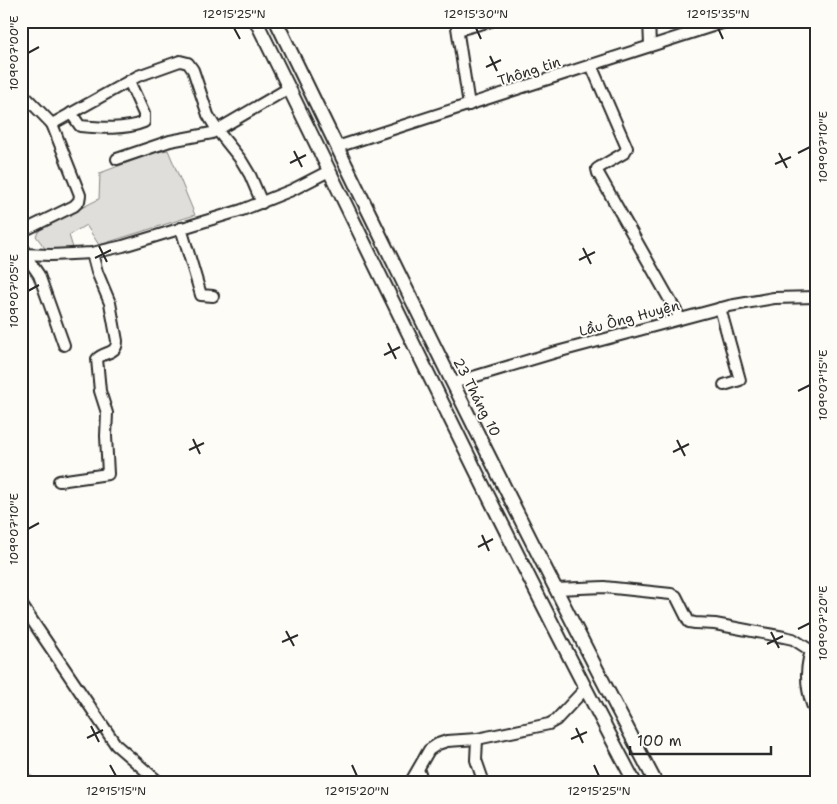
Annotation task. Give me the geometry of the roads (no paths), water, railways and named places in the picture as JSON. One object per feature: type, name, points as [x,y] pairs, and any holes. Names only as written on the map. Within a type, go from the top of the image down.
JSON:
[{"type":"main road","points":[[256,21],[585,689],[635,783]]},
{"type":"main road","name":"23 Tháng 10","points":[[276,21],[556,589],[656,783]]},
{"type":"main road","points":[[321,155],[337,147]]},
{"type":"main road","points":[[585,689],[602,680]]},
{"type":"street","points":[[468,105],[457,26],[491,21]]},
{"type":"street","points":[[649,21],[650,46]]},
{"type":"street","name":"Thông tin","points":[[337,147],[728,21]]},
{"type":"street","points":[[52,124],[138,76],[175,62],[188,63],[193,70],[208,115],[217,130],[241,160],[250,175],[262,203]]},
{"type":"street","points":[[591,65],[627,148],[624,153],[597,169],[598,173],[680,318]]},
{"type":"street","points":[[71,113],[80,126],[101,128],[144,122],[144,114],[129,82]]},
{"type":"street","points":[[117,159],[170,141],[206,135],[289,88]]},
{"type":"street","points":[[21,92],[52,124],[80,192],[80,198],[74,206],[21,232]]},
{"type":"street","points":[[23,253],[51,255],[92,253],[122,246],[232,214],[262,203],[329,171]]},
{"type":"street","points":[[181,228],[201,296],[213,296]]},
{"type":"street","points":[[21,242],[23,253],[37,271],[64,345]]},
{"type":"street","points":[[59,481],[108,474],[107,413],[100,391],[97,359],[113,351],[117,344],[110,304],[97,272],[92,253]]},
{"type":"street","name":"Lầu Ông Huyện","points":[[453,382],[720,308],[764,299],[816,297]]},
{"type":"street","points":[[720,308],[740,380],[724,385]]},
{"type":"street","points":[[556,589],[604,587],[671,594],[676,596],[689,622],[695,624],[715,624],[793,640],[813,653],[807,664],[806,679],[808,693],[816,714]]},
{"type":"street","points":[[21,604],[116,745],[160,783]]},
{"type":"street","points":[[410,783],[429,750],[434,746],[447,741],[477,739],[550,724],[585,689]]},
{"type":"street","points":[[477,739],[475,756],[484,783]]},
{"type":"street","points":[[418,770],[424,783]]},
{"type":"waterway","points":[[21,779],[27,783]]}]
